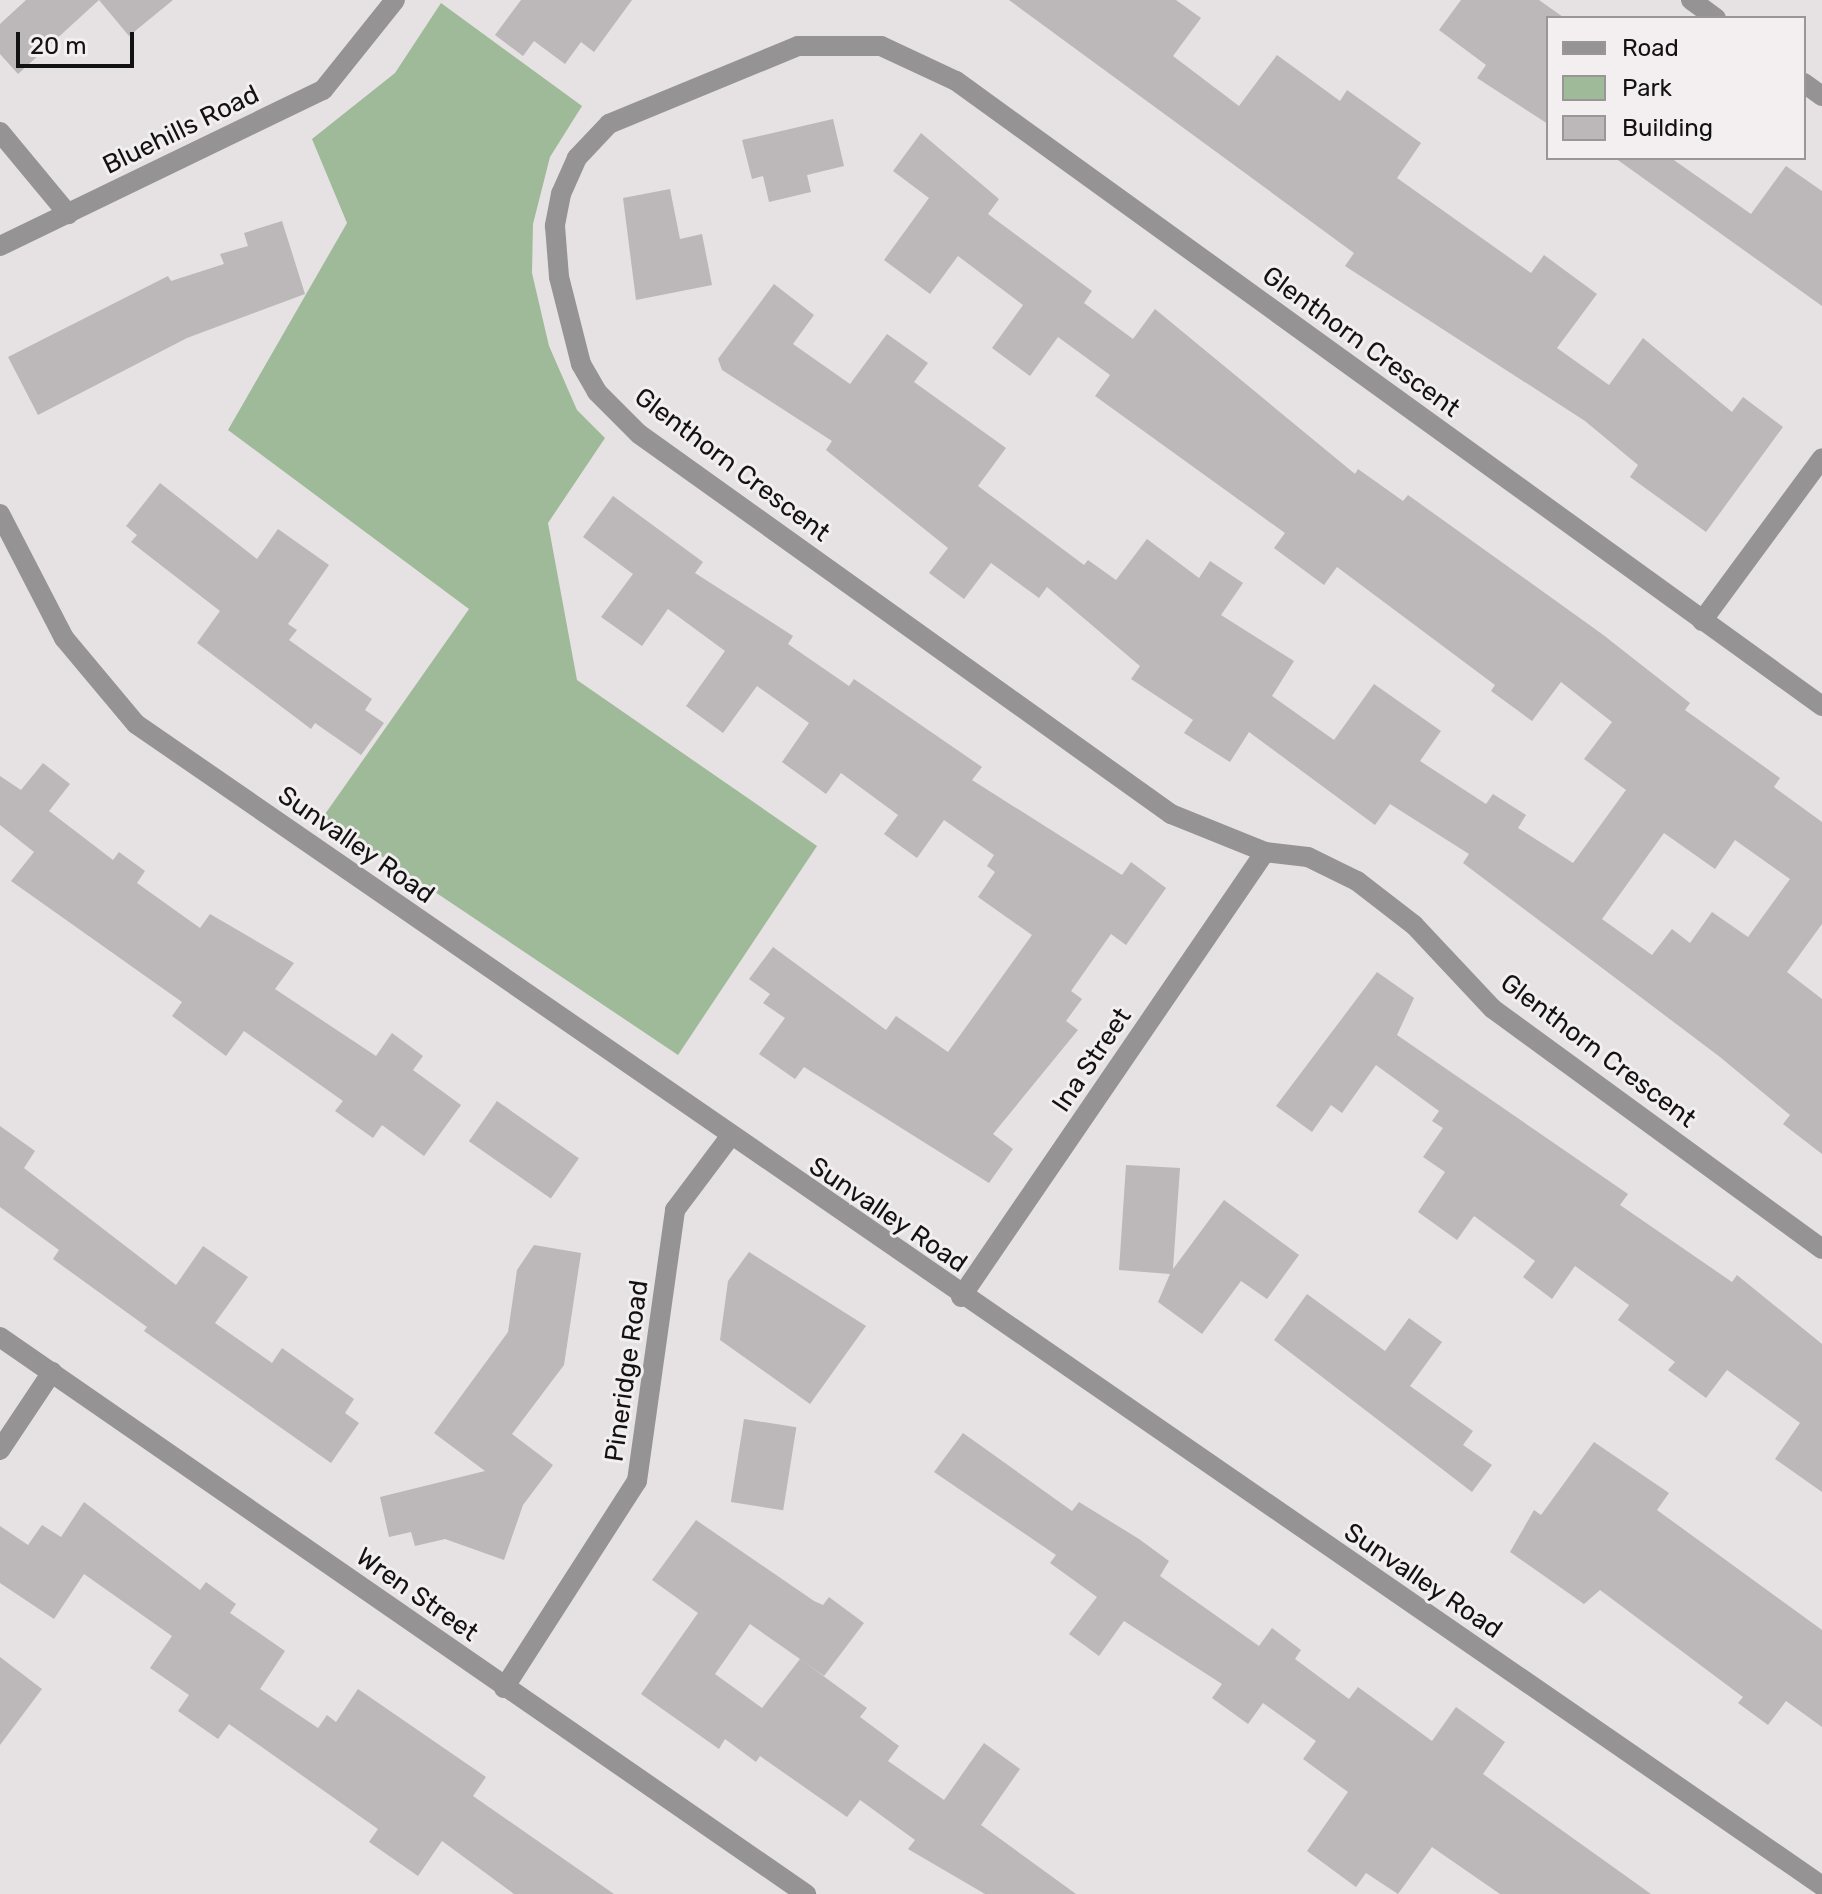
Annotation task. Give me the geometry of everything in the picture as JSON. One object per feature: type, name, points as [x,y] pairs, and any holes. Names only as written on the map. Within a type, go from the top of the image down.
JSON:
[{"type":"street","name":"Bluehills Road","points":[[0,246],[323,90],[395,0]]},
{"type":"street","points":[[1691,0],[1713,16]]},
{"type":"street","name":"Glenthorn Crescent","points":[[1822,706],[956,81],[894,52],[798,46],[609,124],[577,158],[555,226],[581,364],[615,413],[1171,814],[1265,852],[1308,857],[1357,881],[1414,925],[1493,1009],[1822,1249]]},
{"type":"street","points":[[0,132],[68,214]]},
{"type":"street","points":[[1702,621],[1822,458]]},
{"type":"street","name":"Sunvalley Road","points":[[0,514],[64,638],[136,724],[729,1138],[1822,1886]]},
{"type":"street","name":"Ina Street","points":[[961,1297],[1265,852]]},
{"type":"street","name":"Pineridge Road","points":[[504,1688],[637,1481],[675,1210],[729,1138]]},
{"type":"street","name":"Wren Street","points":[[0,1337],[806,1894]]},
{"type":"street","points":[[0,1450],[52,1372]]},
{"type":"green space","points":[[441,3],[582,106],[550,157],[533,224],[532,273],[549,346],[577,410],[605,438],[548,523],[577,680],[817,846],[678,1055],[323,817],[469,609],[228,430],[347,223],[312,139],[395,73]]},
{"type":"building","points":[[26,0],[99,0],[18,74],[0,54],[0,24]]},
{"type":"building","points":[[99,0],[173,0],[129,36]]},
{"type":"building","points":[[521,0],[632,0],[594,52],[581,42],[565,64],[534,41],[523,56],[495,35]]},
{"type":"building","points":[[1009,0],[1176,0],[1201,18],[1173,56],[1239,106],[1277,55],[1340,101],[1347,90],[1421,143],[1397,178],[1531,273],[1544,255],[1597,294],[1557,348],[1609,385],[1643,338],[1732,412],[1743,397],[1783,427],[1706,532],[1630,477],[1638,465],[1585,421],[1345,266],[1354,253]]},
{"type":"building","points":[[1461,0],[1539,0],[1562,16],[1546,16],[1546,123],[1477,78],[1486,65],[1439,30]]},
{"type":"building","points":[[833,119],[844,166],[807,175],[811,192],[769,202],[763,176],[752,179],[742,140]]},
{"type":"building","points":[[921,133],[999,199],[988,214],[1092,291],[1084,303],[1133,339],[1155,309],[1355,474],[1358,469],[1403,501],[1408,495],[1602,634],[1690,703],[1685,710],[1780,778],[1774,787],[1822,822],[1822,924],[1787,972],[1822,999],[1822,1154],[1783,1124],[1790,1115],[1720,1057],[1463,863],[1469,854],[1390,804],[1375,825],[1249,732],[1230,762],[1184,733],[1193,720],[1131,679],[1140,666],[1047,587],[1039,598],[991,563],[964,599],[929,573],[948,548],[826,450],[832,441],[722,370],[718,359],[774,284],[814,315],[793,344],[850,384],[887,334],[928,363],[914,382],[1006,448],[978,486],[1084,565],[1088,560],[1116,580],[1147,539],[1199,578],[1210,561],[1243,583],[1221,615],[1294,661],[1272,696],[1334,740],[1374,684],[1441,731],[1420,761],[1486,804],[1493,794],[1526,815],[1518,828],[1573,863],[1626,790],[1584,759],[1612,722],[1561,682],[1532,721],[1491,691],[1495,685],[1337,567],[1324,585],[1274,548],[1285,533],[1095,396],[1110,375],[1058,337],[1030,376],[992,348],[1023,305],[958,256],[930,294],[884,260],[929,198],[893,171]],"holes":[[[1664,833],[1715,869],[1735,840],[1790,879],[1748,937],[1712,912],[1690,943],[1672,929],[1652,955],[1602,919]]]},
{"type":"building","points":[[1618,160],[1674,160],[1751,214],[1786,166],[1822,191],[1822,306]]},
{"type":"building","points":[[670,189],[680,239],[702,234],[712,285],[636,300],[623,198]]},
{"type":"building","points":[[282,221],[305,294],[187,338],[38,415],[8,357],[168,276],[171,281],[224,264],[220,254],[248,246],[244,233]]},
{"type":"building","points":[[160,483],[257,559],[278,529],[329,565],[288,624],[297,630],[289,640],[372,699],[365,710],[384,723],[361,755],[315,723],[311,729],[197,643],[220,611],[131,542],[137,535],[126,526]]},
{"type":"building","points":[[613,496],[703,562],[695,573],[793,636],[788,644],[849,686],[854,679],[982,767],[972,780],[1122,875],[1131,862],[1166,888],[1126,945],[1111,934],[1071,991],[1082,999],[1066,1021],[1078,1030],[993,1134],[1013,1149],[989,1183],[804,1067],[795,1079],[759,1054],[785,1018],[763,1003],[770,994],[749,979],[773,947],[886,1030],[896,1016],[948,1052],[1032,935],[978,897],[995,872],[987,866],[994,855],[944,820],[917,858],[884,834],[898,815],[841,773],[826,794],[782,762],[809,723],[757,686],[723,733],[686,706],[725,651],[668,609],[642,646],[601,617],[633,574],[583,537]]},
{"type":"building","points":[[43,763],[70,784],[49,811],[113,860],[119,852],[145,871],[137,883],[200,928],[210,914],[294,963],[275,989],[376,1056],[392,1033],[423,1056],[413,1070],[461,1105],[424,1156],[382,1125],[373,1138],[335,1111],[343,1101],[244,1031],[226,1056],[172,1016],[182,1002],[11,881],[34,852],[0,825],[0,776],[21,790]]},
{"type":"building","points":[[1377,972],[1414,998],[1397,1035],[1628,1194],[1620,1205],[1732,1282],[1737,1275],[1822,1344],[1822,1492],[1775,1459],[1800,1423],[1727,1370],[1706,1398],[1668,1370],[1675,1362],[1618,1320],[1629,1305],[1575,1266],[1552,1299],[1523,1277],[1535,1261],[1474,1216],[1457,1240],[1418,1212],[1445,1172],[1423,1157],[1443,1128],[1432,1121],[1439,1111],[1376,1065],[1342,1113],[1331,1105],[1312,1132],[1276,1106]]},
{"type":"building","points":[[497,1101],[579,1158],[551,1198],[469,1141]]},
{"type":"building","points":[[0,1126],[35,1151],[24,1168],[176,1285],[203,1246],[248,1277],[215,1323],[272,1363],[282,1348],[354,1399],[345,1413],[359,1423],[331,1463],[144,1331],[147,1327],[53,1259],[59,1250],[0,1207]]},
{"type":"building","points":[[1126,1165],[1180,1168],[1173,1269],[1224,1200],[1299,1255],[1267,1299],[1241,1281],[1202,1334],[1158,1302],[1170,1274],[1119,1270]]},
{"type":"building","points":[[534,1245],[581,1253],[564,1365],[512,1434],[553,1465],[523,1505],[504,1560],[445,1539],[415,1546],[411,1532],[389,1537],[380,1497],[485,1471],[434,1433],[508,1332],[517,1270]]},
{"type":"building","points":[[749,1252],[866,1326],[810,1404],[720,1340],[728,1281]]},
{"type":"building","points":[[1307,1294],[1385,1351],[1409,1318],[1442,1342],[1410,1386],[1473,1431],[1463,1445],[1492,1465],[1472,1492],[1274,1340]]},
{"type":"building","points":[[744,1419],[796,1427],[783,1510],[731,1502]]},
{"type":"building","points":[[963,1433],[1072,1511],[1079,1502],[1139,1539],[1169,1561],[1160,1576],[1259,1646],[1272,1628],[1301,1650],[1295,1659],[1349,1699],[1358,1687],[1432,1741],[1456,1707],[1505,1742],[1483,1774],[1651,1894],[1500,1894],[1432,1847],[1398,1894],[1366,1873],[1356,1887],[1307,1851],[1348,1792],[1303,1759],[1316,1741],[1263,1703],[1248,1724],[1212,1698],[1222,1684],[1124,1621],[1099,1656],[1069,1634],[1097,1597],[1050,1563],[1056,1555],[934,1472]]},
{"type":"building","points":[[1594,1442],[1669,1493],[1657,1510],[1822,1630],[1822,1727],[1786,1701],[1768,1725],[1738,1703],[1743,1697],[1600,1590],[1584,1604],[1510,1552],[1534,1510],[1541,1515]]},
{"type":"building","points":[[84,1502],[200,1590],[206,1582],[236,1604],[230,1613],[285,1651],[260,1689],[318,1728],[327,1715],[336,1722],[358,1689],[486,1777],[473,1796],[614,1894],[514,1894],[442,1841],[418,1876],[369,1842],[378,1829],[229,1724],[218,1739],[178,1711],[189,1695],[150,1668],[172,1636],[84,1574],[54,1619],[0,1583],[0,1526],[28,1545],[42,1525],[61,1537]]},
{"type":"building","points":[[696,1520],[814,1601],[823,1605],[829,1597],[864,1623],[824,1676],[800,1659],[867,1708],[860,1717],[899,1746],[888,1761],[944,1800],[984,1743],[1020,1769],[981,1825],[1076,1894],[985,1894],[908,1849],[915,1840],[860,1800],[847,1817],[760,1756],[756,1762],[725,1739],[719,1749],[641,1694],[698,1613],[652,1580]],"holes":[[[750,1624],[800,1659],[762,1708],[715,1674]]]},
{"type":"building","points":[[0,1657],[42,1689],[0,1745]]}]
